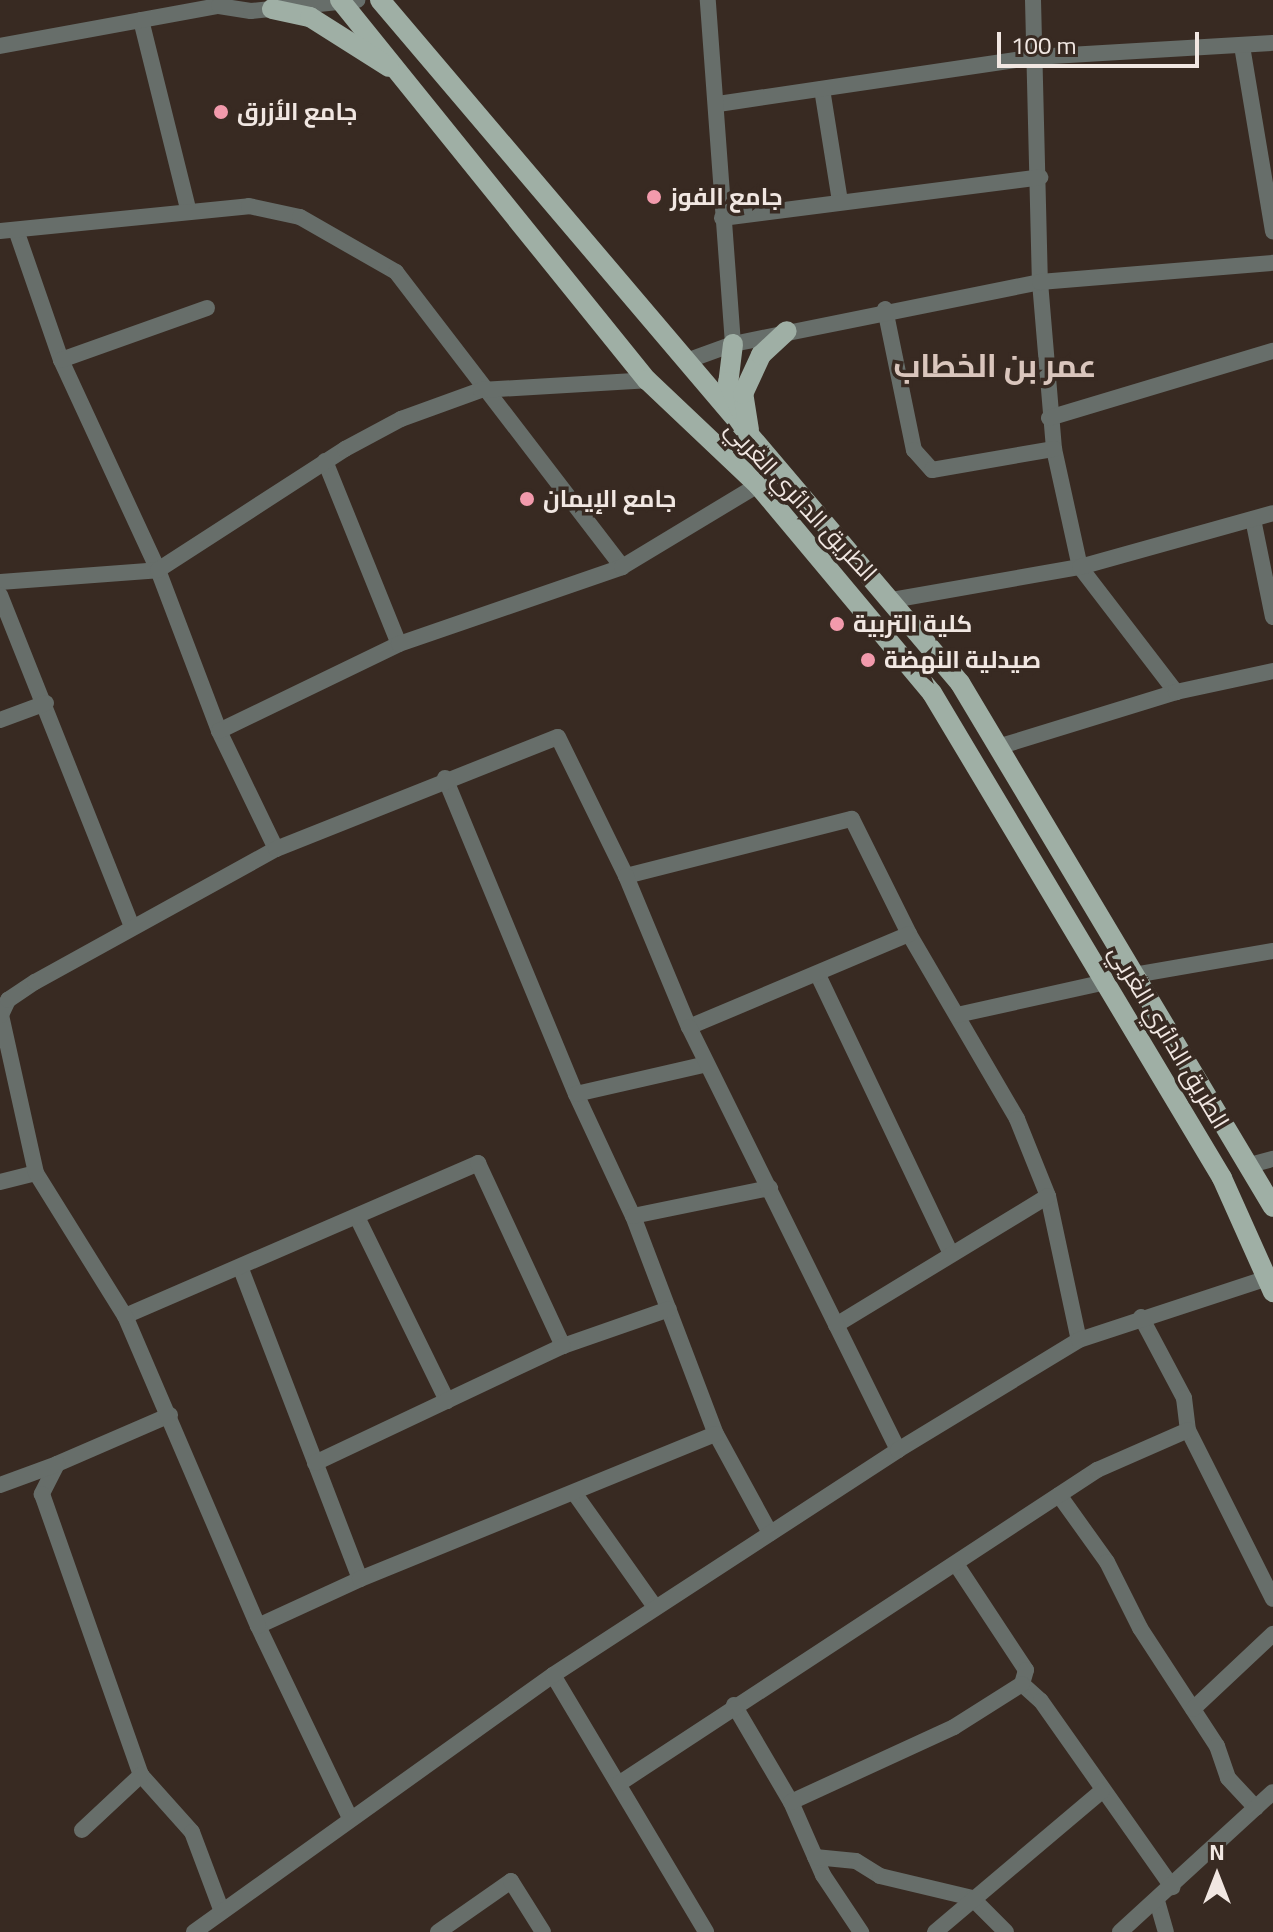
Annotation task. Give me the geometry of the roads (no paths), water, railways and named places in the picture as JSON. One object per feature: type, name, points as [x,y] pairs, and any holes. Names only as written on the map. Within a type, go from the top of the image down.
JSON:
[{"type":"main road","name":"الطريق الدائري الغربي","points":[[380,0],[398,10],[960,683],[1001,746],[1273,1207]]},
{"type":"main road","name":"الطريق الدائري الغربي","points":[[346,1],[647,380],[758,485],[863,607],[941,706],[1222,1178],[1268,1286]]},
{"type":"main road","points":[[272,9],[310,17],[409,80]]},
{"type":"main road","points":[[749,430],[743,394],[761,355],[787,331]]},
{"type":"main road","points":[[733,344],[728,382],[749,430]]},
{"type":"main road","points":[[863,607],[892,600]]},
{"type":"main road","points":[[1106,982],[1134,975]]},
{"type":"street","points":[[708,0],[718,104],[722,218],[733,344]]},
{"type":"street","points":[[1033,0],[1040,177],[1040,282],[1054,449],[1080,567],[1176,692]]},
{"type":"street","points":[[0,46],[223,3],[272,9],[346,1]]},
{"type":"street","points":[[141,20],[188,209]]},
{"type":"street","points":[[718,104],[1035,57],[1273,43]]},
{"type":"street","points":[[1242,46],[1273,231]]},
{"type":"street","points":[[822,89],[840,202]]},
{"type":"street","points":[[722,218],[1040,177]]},
{"type":"street","points":[[276,849],[219,731],[158,570],[61,360],[8,230],[188,209],[249,206],[300,217],[396,272],[481,390],[622,567]]},
{"type":"street","points":[[689,360],[733,344],[885,309],[1040,282],[1273,263]]},
{"type":"street","points":[[61,360],[207,308]]},
{"type":"street","points":[[885,309],[914,450],[932,470],[1054,449]]},
{"type":"street","points":[[1049,418],[1273,351]]},
{"type":"street","points":[[0,582],[158,570],[325,461],[401,419],[481,390],[647,380]]},
{"type":"street","points":[[325,461],[399,644]]},
{"type":"street","points":[[219,731],[399,644],[622,567],[758,485]]},
{"type":"street","points":[[892,600],[1080,567],[1273,513]]},
{"type":"street","points":[[1253,519],[1273,617]]},
{"type":"street","points":[[0,595],[46,703],[131,925]]},
{"type":"street","points":[[1001,746],[1176,692],[1273,671]]},
{"type":"street","points":[[0,720],[46,703]]},
{"type":"street","points":[[350,1818],[258,1626],[125,1316],[36,1173],[1,1015],[8,1000],[131,925],[199,894],[276,849],[445,778],[558,737],[626,876],[689,1027],[898,1450]]},
{"type":"street","points":[[445,778],[576,1094],[633,1216],[716,1434],[770,1533]]},
{"type":"street","points":[[626,876],[852,819],[909,934],[1017,1119],[1048,1196],[1079,1340]]},
{"type":"street","points":[[689,1027],[909,934]]},
{"type":"street","points":[[1134,975],[1273,951]]},
{"type":"street","points":[[818,975],[950,1252]]},
{"type":"street","points":[[957,1015],[1106,982]]},
{"type":"street","points":[[576,1094],[707,1064]]},
{"type":"street","points":[[1250,1165],[1273,1159]]},
{"type":"street","points":[[125,1316],[241,1269],[478,1163],[563,1346]]},
{"type":"street","points":[[0,1182],[36,1173]]},
{"type":"street","points":[[633,1216],[770,1188]]},
{"type":"street","points":[[836,1325],[950,1252],[1048,1196]]},
{"type":"street","points":[[357,1217],[447,1401]]},
{"type":"street","points":[[241,1269],[360,1579]]},
{"type":"street","points":[[194,1932],[553,1675],[898,1450],[1079,1340],[1141,1317],[1268,1286]]},
{"type":"street","points":[[315,1463],[563,1346],[669,1309]]},
{"type":"street","points":[[1141,1317],[1184,1398],[1188,1430],[1273,1599]]},
{"type":"street","points":[[0,1485],[170,1415]]},
{"type":"street","points":[[620,1783],[734,1705],[1097,1470],[1188,1430]]},
{"type":"street","points":[[258,1626],[360,1579],[716,1434]]},
{"type":"street","points":[[57,1464],[42,1494],[141,1775],[192,1832],[222,1912]]},
{"type":"street","points":[[575,1494],[655,1607]]},
{"type":"street","points":[[1059,1495],[1107,1562],[1140,1628],[1217,1746],[1228,1778],[1256,1808]]},
{"type":"street","points":[[791,1802],[954,1727],[1022,1684],[1026,1670],[956,1564]]},
{"type":"street","points":[[1193,1709],[1273,1634]]},
{"type":"street","points":[[553,1675],[706,1932]]},
{"type":"street","points":[[1022,1684],[1041,1701],[1172,1887]]},
{"type":"street","points":[[734,1705],[791,1802],[815,1857],[861,1932]]},
{"type":"street","points":[[82,1830],[141,1775]]},
{"type":"street","points":[[935,1932],[1102,1791]]},
{"type":"street","points":[[1120,1932],[1273,1792]]},
{"type":"street","points":[[815,1857],[856,1861],[880,1876],[972,1898],[1006,1932]]},
{"type":"street","points":[[438,1932],[511,1881],[543,1932]]},
{"type":"street","points":[[1157,1901],[1166,1932]]},
{"type":"place","name":"جامع الأزرق","points":[[221,112]]},
{"type":"place","name":"جامع الفوز","points":[[654,197]]},
{"type":"place","name":"جامع الإيمان","points":[[527,499]]},
{"type":"place","name":"كلية التربية","points":[[837,624]]},
{"type":"place","name":"صيدلية النهضة","points":[[868,660]]},
{"type":"district","name":"عمر بن الخطاب","points":[[995,365]]}]
